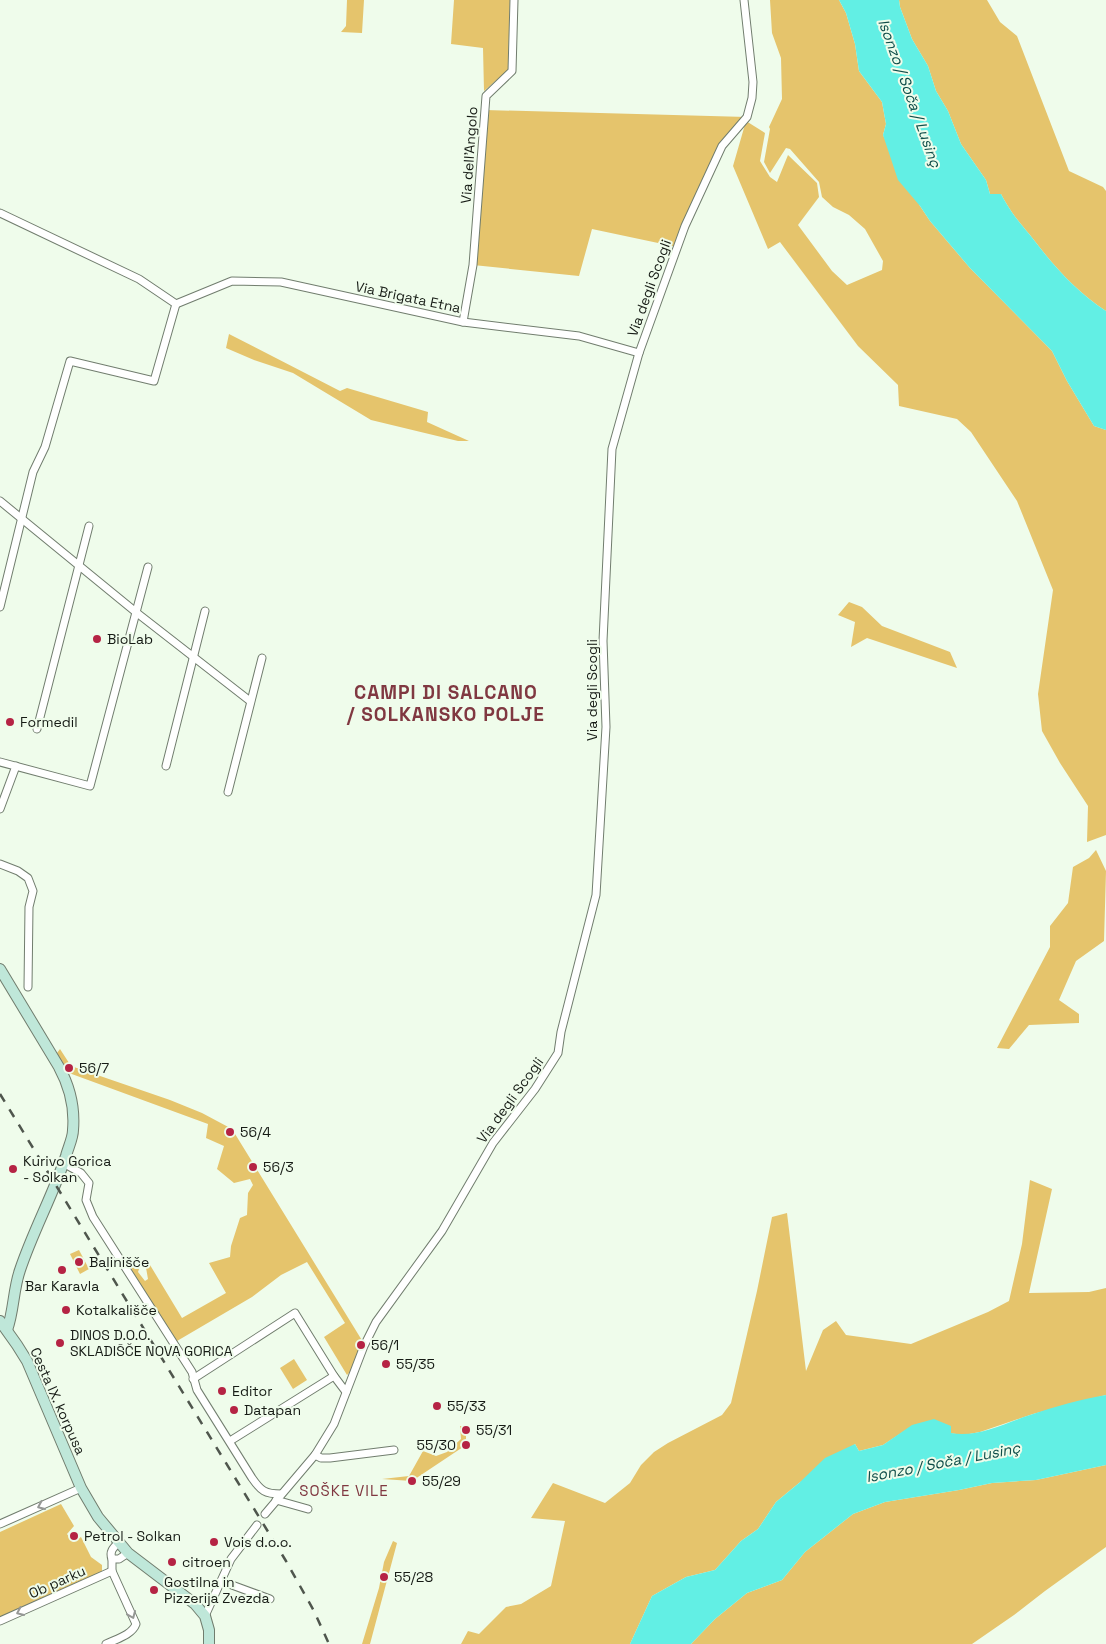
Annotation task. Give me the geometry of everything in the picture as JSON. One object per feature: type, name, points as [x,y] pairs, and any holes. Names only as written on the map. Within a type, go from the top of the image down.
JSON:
[{"type":"main road","points":[[0,970],[68,1083],[74,1109],[73,1132],[63,1163],[19,1272],[7,1330]]},
{"type":"main road","name":"Cesta IX. korpusa","points":[[0,1321],[27,1361],[81,1488],[98,1517],[128,1553],[188,1597],[205,1616]]},
{"type":"main road","points":[[205,1616],[209,1630],[209,1644]]},
{"type":"street","name":"Via dell'Angolo","points":[[463,322],[473,265],[486,96],[512,71],[514,0]]},
{"type":"street","name":"Via degli Scogli","points":[[265,1514],[315,1455],[334,1424],[364,1346],[376,1322],[442,1231],[493,1143],[536,1089],[558,1053],[561,1032],[596,895],[606,727],[603,641],[612,449],[639,353],[689,217],[722,146],[748,117],[753,91],[744,0]]},
{"type":"street","points":[[0,213],[140,279],[176,304],[154,381],[70,361],[45,447],[33,472],[0,607]]},
{"type":"street","name":"Via Brigata Etna","points":[[176,304],[232,281],[281,282],[463,322],[579,336],[639,353]]},
{"type":"street","points":[[0,501],[250,701]]},
{"type":"street","points":[[37,730],[88,526]]},
{"type":"street","points":[[0,762],[90,786],[148,567]]},
{"type":"street","points":[[166,766],[205,611]]},
{"type":"street","points":[[228,792],[262,658]]},
{"type":"street","points":[[0,808],[16,766]]},
{"type":"street","points":[[0,864],[18,871],[28,878],[33,891],[28,907],[28,987]]},
{"type":"street","points":[[63,1163],[81,1173],[89,1183],[86,1200],[93,1217],[192,1372],[197,1390],[260,1490],[272,1494],[281,1494]]},
{"type":"street","points":[[193,1379],[295,1313],[346,1392]]},
{"type":"street","points":[[230,1441],[334,1376]]},
{"type":"street","points":[[315,1455],[321,1458],[330,1458],[394,1450]]},
{"type":"street","points":[[0,1524],[81,1488]]},
{"type":"street","points":[[276,1500],[308,1509]]},
{"type":"street","points":[[205,1616],[231,1558],[258,1524]]},
{"type":"street","points":[[106,1644],[130,1632],[136,1624],[112,1572],[112,1559],[110,1555],[112,1549],[118,1543]]},
{"type":"street","points":[[112,1559],[118,1560],[128,1553]]},
{"type":"street","name":"Ob parku","points":[[0,1620],[112,1572]]},
{"type":"street","points":[[221,1581],[270,1599]]},
{"type":"shaded area","points":[[347,0],[364,0],[362,33],[341,32],[346,26]]},
{"type":"shaded area","points":[[454,0],[510,0],[508,70],[484,91],[483,48],[451,44]]},
{"type":"shaded area","points":[[770,0],[839,0],[846,13],[855,44],[859,71],[882,102],[886,124],[883,135],[920,206],[930,221],[970,268],[1052,351],[1067,381],[1094,426],[1106,430],[1106,835],[1087,842],[1088,806],[1042,731],[1038,694],[1053,590],[1017,501],[971,432],[957,419],[899,406],[898,385],[858,346],[780,242],[768,249],[733,166],[746,121],[765,133],[760,161],[770,177],[777,182],[788,155],[817,183],[819,197],[798,225],[832,271],[847,285],[882,270],[883,261],[865,229],[849,215],[833,207],[822,197],[819,182],[790,149],[786,148],[770,173],[764,162],[769,127],[782,99],[781,58],[772,33]]},
{"type":"shaded area","points":[[899,0],[987,0],[1000,22],[1017,36],[1069,171],[1103,187],[1106,191],[1106,311],[1084,295],[1056,267],[1018,220],[1001,194],[990,194],[986,180],[961,144],[948,111],[936,91],[928,66],[912,39]]},
{"type":"shaded area","points":[[485,110],[747,117],[722,146],[677,247],[592,229],[579,276],[473,265]]},
{"type":"shaded area","points":[[229,334],[340,391],[347,388],[428,412],[427,422],[469,441],[458,441],[371,420],[293,373],[226,348]]},
{"type":"shaded area","points":[[849,602],[862,607],[882,626],[950,652],[957,668],[867,638],[851,647],[855,622],[838,615]]},
{"type":"shaded area","points":[[1096,850],[1106,871],[1104,941],[1076,961],[1059,1000],[1079,1014],[1079,1023],[1029,1025],[1009,1049],[997,1048],[1050,947],[1050,926],[1068,903],[1073,867],[1089,858]]},
{"type":"shaded area","points":[[60,1049],[71,1066],[170,1100],[202,1113],[232,1129],[363,1342],[351,1371],[347,1375],[324,1337],[345,1323],[307,1262],[281,1275],[252,1297],[177,1341],[144,1293],[131,1269],[135,1264],[145,1281],[148,1279],[145,1262],[147,1260],[182,1318],[226,1293],[209,1263],[230,1257],[231,1246],[240,1218],[247,1215],[248,1193],[253,1185],[250,1179],[234,1183],[217,1169],[224,1146],[206,1138],[208,1124],[69,1073],[57,1053]]},
{"type":"shaded area","points":[[1030,1180],[1052,1189],[1029,1293],[1089,1292],[1106,1288],[1106,1395],[1033,1414],[980,1432],[964,1435],[909,1428],[883,1445],[859,1451],[855,1444],[799,1483],[776,1502],[758,1529],[741,1541],[715,1570],[686,1577],[652,1596],[630,1644],[461,1644],[468,1631],[479,1634],[506,1607],[521,1604],[551,1586],[565,1521],[531,1518],[553,1483],[605,1503],[630,1483],[641,1465],[654,1452],[722,1415],[731,1403],[772,1217],[787,1213],[806,1371],[823,1330],[836,1321],[846,1335],[911,1344],[988,1312],[1009,1301],[1022,1244]]},
{"type":"shaded area","name":"Balinišče","points":[[79,1250],[89,1269],[80,1274],[70,1254]]},
{"type":"shaded area","points":[[294,1359],[307,1380],[293,1389],[280,1368]]},
{"type":"shaded area","points":[[460,1426],[466,1427],[466,1445],[412,1481],[382,1479],[409,1476],[423,1451],[436,1456],[447,1452],[461,1439]]},
{"type":"shaded area","points":[[1106,1465],[1106,1547],[972,1644],[691,1644],[715,1619],[747,1593],[782,1580],[805,1552],[853,1514],[885,1502],[992,1483],[1036,1480]]},
{"type":"shaded area","points":[[61,1504],[74,1526],[67,1534],[73,1542],[81,1537],[91,1557],[102,1565],[102,1572],[0,1618],[0,1532]]},
{"type":"shaded area","points":[[393,1541],[397,1543],[370,1644],[362,1644],[379,1588],[384,1562]]},
{"type":"water","name":"Isonzo / Soča / Lusinç","points":[[839,0],[899,0],[912,39],[928,66],[936,91],[948,111],[961,144],[986,180],[990,194],[1001,194],[1018,220],[1056,267],[1084,295],[1106,311],[1106,430],[1094,426],[1067,381],[1052,351],[970,268],[898,180],[883,135],[886,124],[882,102],[859,71],[855,44],[846,13]]},
{"type":"water","name":"Isonzo / Soča / Lusinç","points":[[1106,1395],[1106,1465],[1036,1480],[992,1483],[885,1502],[853,1514],[805,1552],[782,1580],[747,1593],[715,1619],[691,1644],[630,1644],[652,1596],[686,1577],[715,1570],[741,1541],[758,1529],[776,1502],[825,1458],[855,1444],[859,1451],[883,1445],[912,1425],[934,1419],[951,1426],[951,1433],[981,1432],[1058,1406]]},
{"type":"railway","points":[[0,1094],[286,1561],[314,1611],[329,1644]]},
{"type":"place","name":"BioLab","points":[[97,639]]},
{"type":"place","name":"Formedil","points":[[10,722]]},
{"type":"place","name":"56/7","points":[[69,1068]]},
{"type":"place","name":"56/4","points":[[230,1132]]},
{"type":"place","name":"56/3","points":[[253,1167]]},
{"type":"place","name":"Kurivo Gorica - Solkan","points":[[13,1169]]},
{"type":"place","name":"Balinišče","points":[[79,1262]]},
{"type":"place","name":"Bar Karavla","points":[[62,1270]]},
{"type":"place","name":"Kotalkališče","points":[[66,1310]]},
{"type":"place","name":"DINOS D.O.O. SKLADIŠČE NOVA GORICA","points":[[60,1343]]},
{"type":"place","name":"56/1","points":[[361,1345]]},
{"type":"place","name":"55/35","points":[[386,1364]]},
{"type":"place","name":"Editor","points":[[222,1391]]},
{"type":"place","name":"55/33","points":[[437,1406]]},
{"type":"place","name":"Datapan","points":[[234,1410]]},
{"type":"place","name":"55/31","points":[[466,1430]]},
{"type":"place","name":"55/30","points":[[466,1445]]},
{"type":"place","name":"55/29","points":[[412,1481]]},
{"type":"place","name":"Petrol - Solkan","points":[[74,1536]]},
{"type":"place","name":"Vois d.o.o.","points":[[214,1542]]},
{"type":"place","name":"citroen","points":[[172,1562]]},
{"type":"place","name":"55/28","points":[[384,1577]]},
{"type":"place","name":"Gostilna in Pizzerija Zvezda","points":[[154,1590]]},
{"type":"district","name":"CAMPI DI SALCANO / SOLKANSKO POLJE","points":[[446,703]]},
{"type":"district","name":"SOŠKE VILE","points":[[344,1490]]}]
